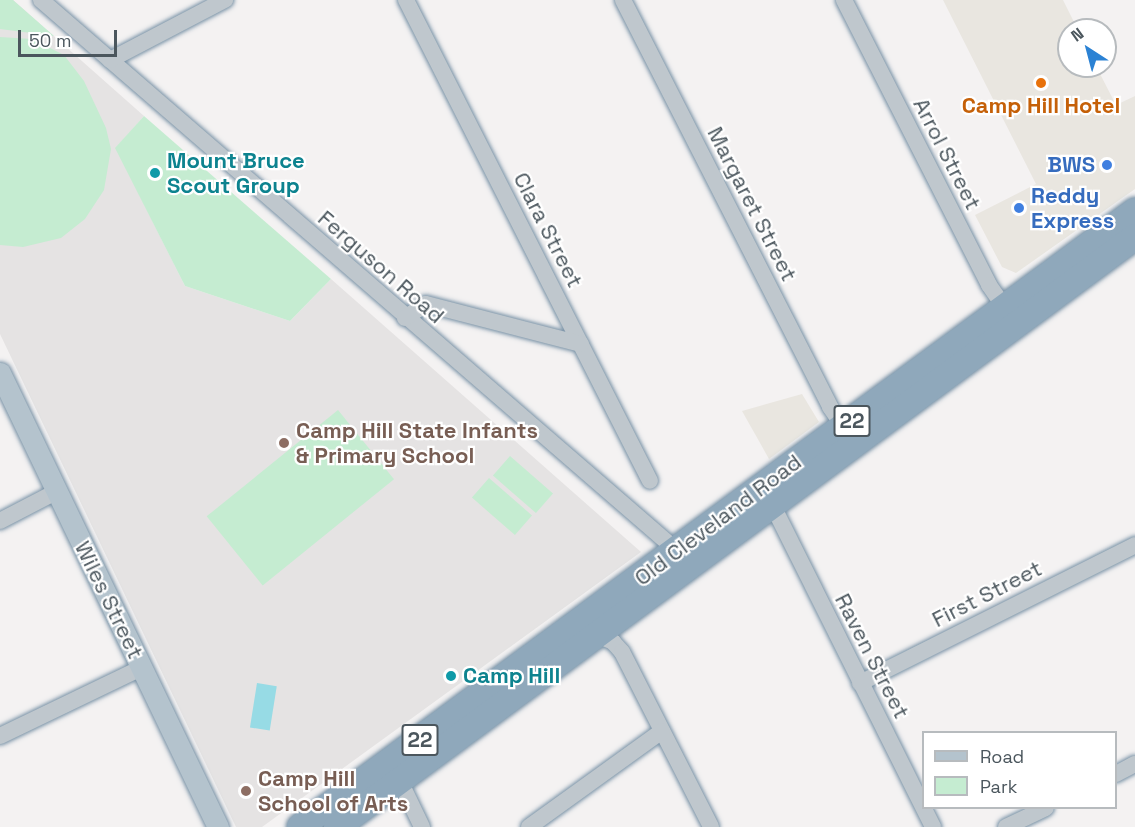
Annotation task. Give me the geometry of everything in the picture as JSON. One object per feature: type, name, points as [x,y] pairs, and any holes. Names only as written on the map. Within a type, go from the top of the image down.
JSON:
[{"type":"highway","name":"Old Cleveland Road","points":[[300,827],[569,630],[685,557],[772,506],[1011,316],[1135,212]]},
{"type":"highway","name":"Old Cleveland Road","points":[[337,827],[598,635],[685,557],[844,427],[1135,237]]},
{"type":"main road","name":"Wiles Street","points":[[0,373],[218,827]]},
{"type":"main road","name":"Wiles Street","points":[[0,396],[133,672],[204,827]]},
{"type":"street","name":"Ferguson Road","points":[[41,0],[405,318],[685,557]]},
{"type":"street","points":[[110,60],[225,0]]},
{"type":"street","name":"Clara Street","points":[[406,0],[650,481]]},
{"type":"street","name":"Margaret Street","points":[[623,0],[844,427]]},
{"type":"street","name":"Arrol Street","points":[[844,0],[989,285],[1011,316]]},
{"type":"street","points":[[405,318],[426,304],[581,344]]},
{"type":"street","points":[[0,521],[48,496]]},
{"type":"street","name":"Raven Street","points":[[772,506],[922,805]]},
{"type":"street","name":"First Street","points":[[860,683],[1135,545]]},
{"type":"street","points":[[569,630],[598,635],[622,652],[711,827]]},
{"type":"street","points":[[0,736],[133,672]]},
{"type":"street","points":[[530,827],[662,731]]},
{"type":"street","points":[[1117,773],[1135,764]]},
{"type":"street","points":[[400,781],[422,827]]},
{"type":"street","name":"Raven Street","points":[[924,809],[933,827]]},
{"type":"street","points":[[1006,827],[1042,809]]},
{"type":"shaded area","name":"Camp Hill State Infants & Primary School","points":[[0,0],[13,0],[144,116],[116,148],[185,286],[290,321],[331,279],[641,552],[262,827],[236,827],[0,334]]},
{"type":"shaded area","points":[[943,0],[1063,0],[1072,18],[1057,18],[1057,78],[1102,78],[1116,105],[1135,96],[1135,189],[1016,273],[1002,267],[975,215],[1036,184]]},
{"type":"shaded area","points":[[802,394],[819,422],[769,459],[742,411]]},
{"type":"green space","points":[[0,0],[13,0],[54,36],[0,29]]},
{"type":"green space","points":[[0,37],[32,39],[64,55],[84,81],[106,128],[111,149],[104,190],[85,219],[61,238],[23,247],[0,245]]},
{"type":"green space","points":[[144,116],[331,279],[290,321],[185,286],[115,148]]},
{"type":"green space","points":[[338,410],[394,479],[263,586],[207,516]]},
{"type":"green space","points":[[510,456],[553,493],[536,513],[493,476]]},
{"type":"green space","points":[[489,478],[532,515],[515,535],[472,498]]},
{"type":"water","points":[[257,683],[277,686],[270,731],[250,727]]},
{"type":"place","name":"Camp Hill Hotel","points":[[1041,83]]},
{"type":"place","name":"BWS","points":[[1107,165]]},
{"type":"place","name":"Mount Bruce Scout Group","points":[[155,173]]},
{"type":"place","name":"Reddy Express","points":[[1019,208]]},
{"type":"place","name":"Camp Hill State Infants & Primary School","points":[[284,443]]},
{"type":"place","name":"Camp Hill","points":[[451,676]]},
{"type":"place","name":"Camp Hill School of Arts","points":[[246,791]]}]
